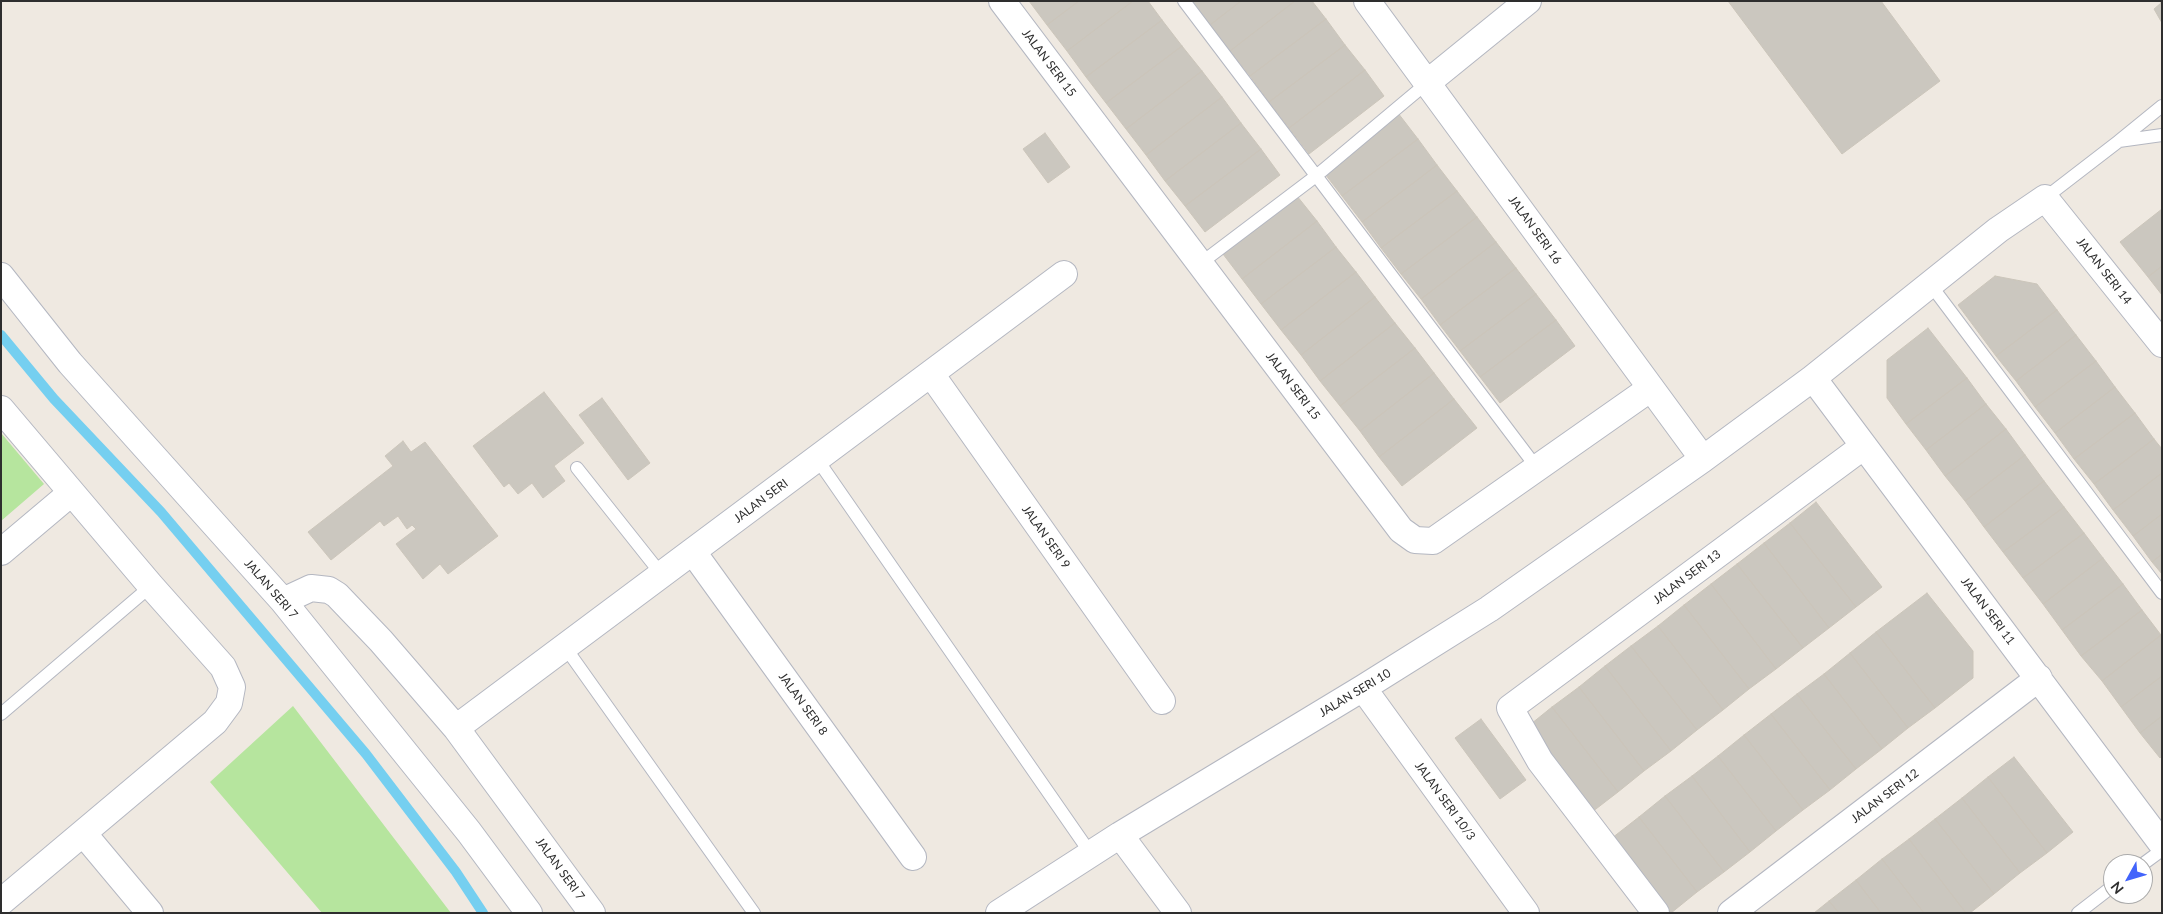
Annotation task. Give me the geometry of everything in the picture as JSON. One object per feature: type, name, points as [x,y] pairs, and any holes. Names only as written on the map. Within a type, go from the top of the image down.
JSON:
[{"type":"street","name":"JALAN SERI 15","points":[[1002,1],[1402,530],[1415,540],[1433,541],[1651,388]]},
{"type":"street","name":"JALAN SERI 16","points":[[1367,1],[1703,458]]},
{"type":"street","points":[[1427,83],[1528,1]]},
{"type":"street","points":[[1703,458],[1813,378],[1998,230],[2045,198]]},
{"type":"street","name":"JALAN SERI 14","points":[[2045,198],[2162,344]]},
{"type":"street","name":"JALAN SERI","points":[[456,728],[1064,274]]},
{"type":"street","name":"JALAN SERI 7","points":[[1,276],[70,363],[283,601],[469,832],[529,913]]},
{"type":"street","name":"JALAN SERI 9","points":[[931,374],[1162,701]]},
{"type":"street","name":"JALAN SERI 11","points":[[1813,378],[2162,844]]},
{"type":"street","points":[[1,409],[151,586],[223,667],[232,687],[229,704],[215,722],[1,902]]},
{"type":"street","name":"JALAN SERI 13","points":[[1656,913],[1540,761],[1510,708],[1864,446]]},
{"type":"street","name":"JALAN SERI 10","points":[[999,913],[1120,835],[1363,688],[1489,609],[1703,458]]},
{"type":"street","points":[[1,552],[71,493]]},
{"type":"street","name":"JALAN SERI 8","points":[[693,552],[913,856]]},
{"type":"street","name":"JALAN SERI 7","points":[[283,601],[311,588],[329,590],[337,595],[456,728],[592,913]]},
{"type":"street","name":"JALAN SERI 12","points":[[1731,913],[2039,678]]},
{"type":"street","name":"JALAN SERI 10/3","points":[[1363,688],[1526,913]]},
{"type":"street","points":[[83,833],[150,913]]},
{"type":"street","points":[[1120,835],[1178,913]]},
{"type":"lane","points":[[1184,1],[1537,468]]},
{"type":"lane","points":[[1200,263],[1316,176],[1427,83]]},
{"type":"lane","points":[[2045,198],[2162,106]]},
{"type":"lane","points":[[2119,141],[2162,135]]},
{"type":"lane","points":[[1930,284],[2162,593]]},
{"type":"lane","points":[[817,459],[1091,854]]},
{"type":"lane","points":[[577,468],[662,575]]},
{"type":"lane","points":[[1,714],[151,586]]},
{"type":"lane","points":[[565,647],[754,913]]},
{"type":"lane","points":[[2078,913],[2103,894]]},
{"type":"green space","points":[[1,433],[44,484],[1,521]]},
{"type":"green space","points":[[293,706],[451,913],[322,913],[210,782]]},
{"type":"building","points":[[1029,1],[1079,1],[1047,25]]},
{"type":"building","points":[[1079,1],[1133,1],[1067,51],[1047,25]]},
{"type":"building","points":[[1133,1],[1148,1],[1162,20],[1086,77],[1067,51]]},
{"type":"building","points":[[1192,1],[1241,1],[1210,25]]},
{"type":"building","points":[[1241,1],[1295,1],[1230,51],[1210,25]]},
{"type":"building","points":[[1295,1],[1312,1],[1326,19],[1250,76],[1230,51]]},
{"type":"building","points":[[1728,1],[1881,1],[1940,81],[1842,154]]},
{"type":"building","points":[[2160,1],[2162,1],[2162,23],[2154,9],[2161,3]]},
{"type":"building","points":[[1326,19],[1345,45],[1269,102],[1250,76]]},
{"type":"building","points":[[1162,20],[1182,46],[1106,103],[1086,77]]},
{"type":"building","points":[[1345,45],[1365,70],[1289,128],[1269,102]]},
{"type":"building","points":[[1182,46],[1202,71],[1126,129],[1106,103]]},
{"type":"building","points":[[1365,70],[1384,96],[1309,154],[1289,128]]},
{"type":"building","points":[[1202,71],[1222,97],[1146,155],[1126,129]]},
{"type":"building","points":[[1222,97],[1241,123],[1165,181],[1146,155]]},
{"type":"building","points":[[1398,113],[1418,139],[1342,196],[1322,170]]},
{"type":"building","points":[[1241,123],[1261,149],[1185,206],[1165,181]]},
{"type":"building","points":[[1045,133],[1070,167],[1048,183],[1023,149]]},
{"type":"building","points":[[1418,139],[1437,165],[1362,222],[1342,196]]},
{"type":"building","points":[[1261,149],[1280,175],[1205,232],[1185,206]]},
{"type":"building","points":[[1437,165],[1457,191],[1381,248],[1362,222]]},
{"type":"building","points":[[1457,191],[1477,217],[1401,274],[1381,248]]},
{"type":"building","points":[[1297,196],[1317,221],[1242,279],[1223,254]]},
{"type":"building","points":[[2162,209],[2162,266],[2148,277],[2120,242]]},
{"type":"building","points":[[1477,217],[1496,242],[1421,299],[1401,274]]},
{"type":"building","points":[[1317,221],[1336,247],[1261,304],[1242,279]]},
{"type":"building","points":[[1496,242],[1516,268],[1440,325],[1421,299]]},
{"type":"building","points":[[1336,247],[1356,272],[1281,330],[1261,304]]},
{"type":"building","points":[[2162,266],[2162,295],[2148,277]]},
{"type":"building","points":[[1516,268],[1536,294],[1460,351],[1440,325]]},
{"type":"building","points":[[1356,272],[1375,297],[1301,355],[1281,330]]},
{"type":"building","points":[[1995,276],[2037,284],[2057,310],[1996,356],[1958,305]]},
{"type":"building","points":[[1536,294],[1556,320],[1480,377],[1460,351]]},
{"type":"building","points":[[1375,297],[1395,323],[1320,381],[1301,355]]},
{"type":"building","points":[[2057,310],[2076,335],[2016,381],[1996,356]]},
{"type":"building","points":[[1556,320],[1575,346],[1500,403],[1480,377]]},
{"type":"building","points":[[1395,323],[1415,348],[1340,406],[1320,381]]},
{"type":"building","points":[[1928,328],[1967,378],[1906,424],[1887,398],[1887,360]]},
{"type":"building","points":[[2076,335],[2096,361],[2035,407],[2016,381]]},
{"type":"building","points":[[1415,348],[1434,373],[1360,431],[1340,406]]},
{"type":"building","points":[[2096,361],[2115,387],[2055,433],[2035,407]]},
{"type":"building","points":[[1434,373],[1454,399],[1379,457],[1360,431]]},
{"type":"building","points":[[1967,378],[1986,404],[1926,450],[1906,424]]},
{"type":"building","points":[[2115,387],[2135,413],[2074,459],[2055,433]]},
{"type":"building","points":[[544,392],[584,443],[554,466],[565,481],[543,498],[532,483],[518,494],[509,483],[504,487],[473,446]]},
{"type":"building","points":[[602,398],[650,463],[628,480],[579,415]]},
{"type":"building","points":[[1454,399],[1477,428],[1402,486],[1379,457]]},
{"type":"building","points":[[1986,404],[2006,429],[1945,476],[1926,450]]},
{"type":"building","points":[[2135,413],[2154,439],[2094,484],[2074,459]]},
{"type":"building","points":[[2006,429],[2025,455],[1965,501],[1945,476]]},
{"type":"building","points":[[2154,439],[2162,449],[2162,473],[2113,510],[2094,484]]},
{"type":"building","points":[[403,441],[411,452],[425,442],[498,536],[448,574],[440,564],[423,579],[396,544],[416,529],[412,525],[407,529],[398,516],[384,526],[380,521],[331,560],[308,532],[393,466],[385,456]]},
{"type":"building","points":[[2025,455],[2044,481],[1984,527],[1965,501]]},
{"type":"building","points":[[2162,473],[2162,514],[2133,536],[2113,510]]},
{"type":"building","points":[[2044,481],[2064,507],[2003,552],[1984,527]]},
{"type":"building","points":[[1816,502],[1882,587],[1856,607],[1790,523]]},
{"type":"building","points":[[2064,507],[2084,533],[2023,578],[2003,552]]},
{"type":"building","points":[[2162,514],[2162,554],[2152,562],[2133,536]]},
{"type":"building","points":[[1790,523],[1856,607],[1829,628],[1764,543]]},
{"type":"building","points":[[2084,533],[2103,558],[2043,604],[2023,578]]},
{"type":"building","points":[[1764,543],[1829,628],[1803,648],[1737,564]]},
{"type":"building","points":[[2162,554],[2162,574],[2152,562]]},
{"type":"building","points":[[2103,558],[2123,584],[2062,630],[2043,604]]},
{"type":"building","points":[[1737,564],[1803,648],[1776,669],[1711,584]]},
{"type":"building","points":[[1711,584],[1776,669],[1749,689],[1684,605]]},
{"type":"building","points":[[2123,584],[2142,610],[2081,656],[2062,630]]},
{"type":"building","points":[[1927,593],[1973,651],[1973,678],[1935,708],[1876,632]]},
{"type":"building","points":[[1684,605],[1749,689],[1723,710],[1658,626]]},
{"type":"building","points":[[2142,610],[2161,635],[2102,681],[2081,656]]},
{"type":"building","points":[[1658,626],[1723,710],[1697,730],[1631,646]]},
{"type":"building","points":[[1876,632],[1935,708],[1908,728],[1850,653]]},
{"type":"building","points":[[2161,635],[2162,676],[2121,707],[2102,681]]},
{"type":"building","points":[[1631,646],[1697,730],[1671,751],[1605,666]]},
{"type":"building","points":[[1850,653],[1908,728],[1882,749],[1824,674]]},
{"type":"building","points":[[1605,666],[1671,751],[1644,771],[1579,687]]},
{"type":"building","points":[[1824,674],[1882,749],[1856,769],[1797,694]]},
{"type":"building","points":[[2162,676],[2162,716],[2140,733],[2121,707]]},
{"type":"building","points":[[1579,687],[1644,771],[1618,792],[1552,707]]},
{"type":"building","points":[[1797,694],[1856,769],[1830,790],[1771,714]]},
{"type":"building","points":[[1552,707],[1618,792],[1592,812],[1526,728]]},
{"type":"building","points":[[1771,714],[1830,790],[1803,810],[1744,735]]},
{"type":"building","points":[[2162,716],[2162,756],[2160,758],[2140,733]]},
{"type":"building","points":[[1481,719],[1526,780],[1500,799],[1455,738]]},
{"type":"building","points":[[1744,735],[1803,810],[1776,831],[1718,756]]},
{"type":"building","points":[[1718,756],[1776,831],[1750,852],[1692,776]]},
{"type":"building","points":[[2014,757],[2073,832],[2047,853],[1988,777]]},
{"type":"building","points":[[1692,776],[1750,852],[1724,872],[1665,796]]},
{"type":"building","points":[[1988,777],[2047,853],[2020,873],[1962,798]]},
{"type":"building","points":[[1665,796],[1724,872],[1697,892],[1639,817]]},
{"type":"building","points":[[1962,798],[2020,873],[1994,894],[1935,819]]},
{"type":"building","points":[[1639,817],[1697,892],[1671,913],[1612,838]]},
{"type":"building","points":[[1935,819],[1994,894],[1970,913],[1966,913],[1909,839]]},
{"type":"building","points":[[1909,839],[1966,913],[1924,913],[1882,859]]},
{"type":"building","points":[[1882,859],[1924,913],[1881,913],[1856,880]]},
{"type":"building","points":[[1856,880],[1881,913],[1839,913],[1829,901]]},
{"type":"building","points":[[1829,901],[1839,913],[1814,913]]},
{"type":"waterway","points":[[1,335],[54,399],[161,512],[366,754],[456,872],[483,913]]}]
